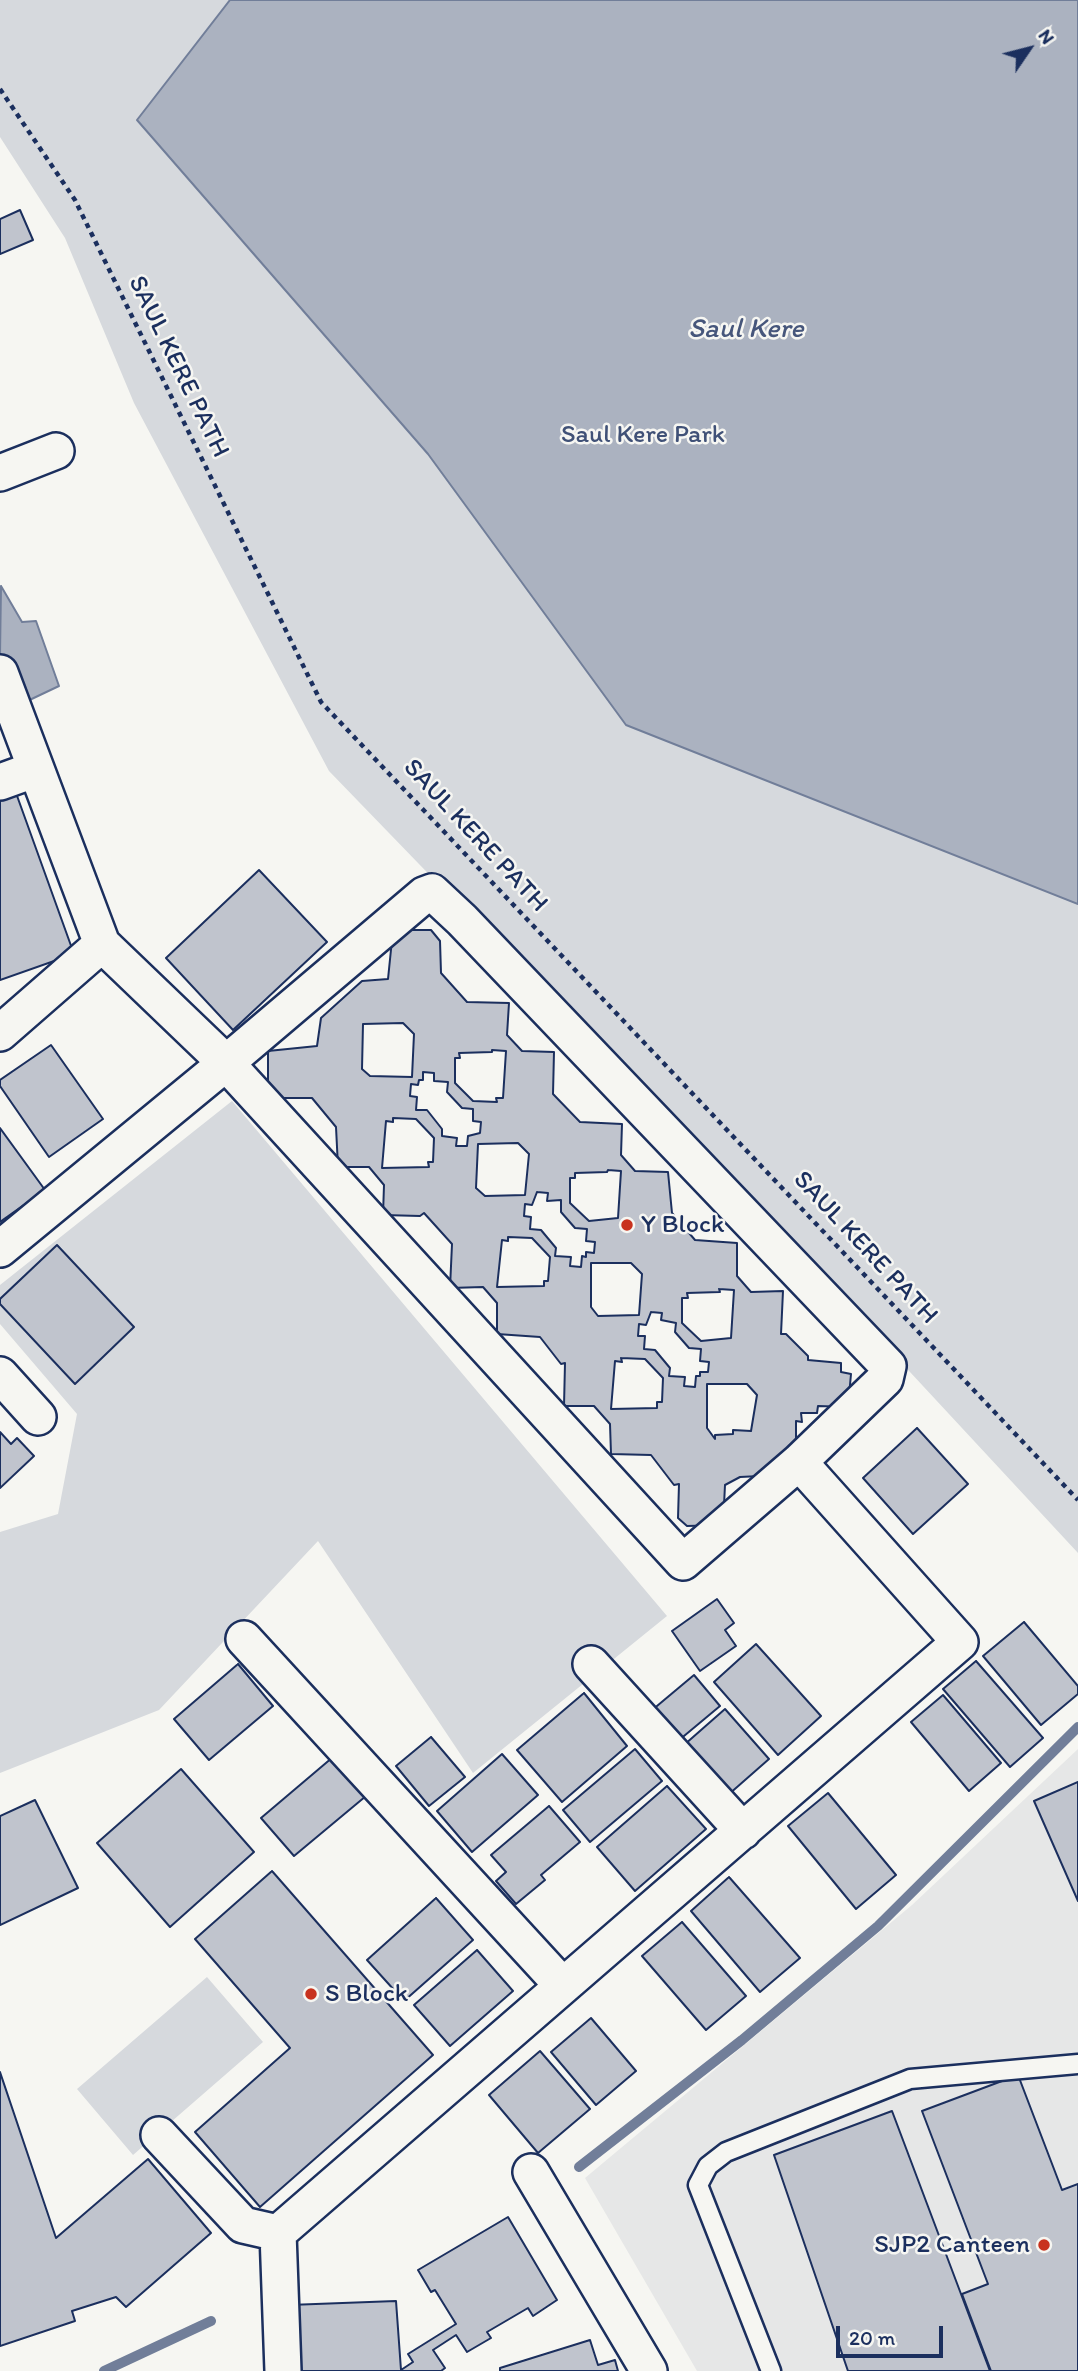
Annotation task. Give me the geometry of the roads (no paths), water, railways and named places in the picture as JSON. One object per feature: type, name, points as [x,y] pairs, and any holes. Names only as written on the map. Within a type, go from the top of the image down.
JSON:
[{"type":"street","points":[[0,473],[56,451]]},
{"type":"street","points":[[0,673],[102,944],[226,1063],[683,1562],[799,1462],[885,1379],[888,1366],[432,892],[424,895],[226,1063],[0,1249]]},
{"type":"street","points":[[0,782],[36,769]]},
{"type":"street","points":[[0,1033],[102,944]]},
{"type":"street","points":[[0,1375],[38,1417]]},
{"type":"street","points":[[278,2232],[960,1643],[799,1462]]},
{"type":"street","points":[[244,1639],[562,1985]]},
{"type":"street","points":[[591,1664],[743,1831]]},
{"type":"street","points":[[159,2135],[243,2225],[278,2232]]},
{"type":"street","points":[[531,2172],[649,2371]]},
{"type":"street","points":[[278,2232],[283,2371]]},
{"type":"lane","points":[[771,2371],[698,2185],[708,2166],[726,2152],[910,2079],[1078,2064]]},
{"type":"water","name":"Saul Kere","points":[[230,0],[1078,0],[1078,904],[626,725],[428,454],[137,120]]},
{"type":"water","points":[[1,586],[22,622],[36,621],[59,686],[19,705],[0,655]]},
{"type":"waterway","points":[[579,2167],[742,2040],[878,1926],[1078,1727]]},
{"type":"waterway","points":[[104,2371],[211,2321]]},
{"type":"place","name":"Y Block","points":[[627,1225]]},
{"type":"place","name":"S Block","points":[[311,1994]]},
{"type":"place","name":"SJP2 Canteen","points":[[1044,2245]]},
{"type":"park label","name":"Saul Kere Park","points":[[643,435]]}]
